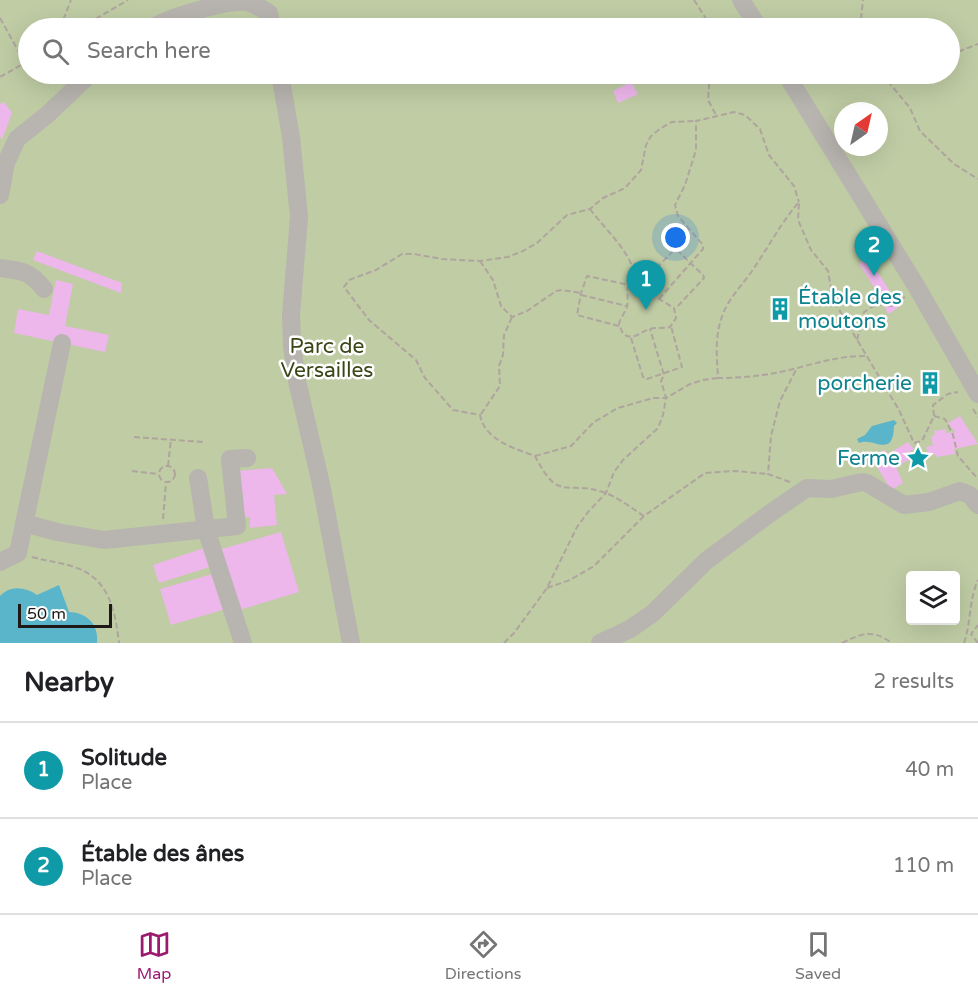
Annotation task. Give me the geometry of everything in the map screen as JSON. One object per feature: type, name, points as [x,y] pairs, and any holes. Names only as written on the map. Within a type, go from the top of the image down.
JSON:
[{"type":"lane","points":[[177,18],[208,6],[234,0],[249,2],[269,13],[270,18]]},
{"type":"lane","points":[[741,0],[753,18]]},
{"type":"lane","points":[[0,195],[6,163],[17,139],[80,84]]},
{"type":"lane","points":[[282,84],[291,137],[299,217],[291,315],[292,346],[297,381],[318,473],[351,643]]},
{"type":"lane","points":[[792,84],[918,289],[978,394]]},
{"type":"lane","points":[[0,268],[22,270],[36,278],[44,290]]},
{"type":"lane","points":[[0,562],[18,553],[62,343]]},
{"type":"lane","points":[[24,523],[97,540],[237,526],[230,459],[247,458]]},
{"type":"lane","points":[[198,478],[206,529],[243,643]]},
{"type":"lane","points":[[600,643],[630,629],[653,613],[706,561],[769,513],[807,488],[831,489],[862,482],[904,506],[929,502],[960,491],[970,495],[978,505]]},
{"type":"path","points":[[64,18],[71,0]]},
{"type":"path","points":[[117,6],[120,0]]},
{"type":"path","points":[[97,18],[128,0]]},
{"type":"path","points":[[694,0],[706,18]]},
{"type":"path","points":[[861,18],[863,0]]},
{"type":"path","points":[[0,18],[18,47]]},
{"type":"path","points":[[960,51],[978,44]]},
{"type":"path","points":[[0,77],[18,67]]},
{"type":"path","points":[[709,84],[708,100],[716,115]]},
{"type":"path","points":[[890,84],[910,108],[920,130],[954,164],[978,178]]},
{"type":"path","points":[[480,415],[462,413],[449,407],[425,378],[416,360],[369,320],[345,287],[349,280],[375,270],[402,254],[480,261],[508,257],[523,251],[537,243],[567,216],[590,209],[603,198],[626,188],[641,170],[646,145],[651,136],[661,128],[672,122],[696,121],[734,112],[745,115],[760,129],[769,155],[794,186],[799,202],[798,220],[811,250],[828,271],[832,294],[899,410],[914,443],[922,441],[934,416],[933,405],[948,394]]},
{"type":"path","points":[[659,299],[700,253],[703,245],[678,216],[675,205],[685,185],[696,150],[696,121]]},
{"type":"path","points":[[718,378],[717,342],[723,312],[752,271],[782,221],[799,202]]},
{"type":"path","points":[[590,209],[625,253],[634,268],[636,280]]},
{"type":"path","points":[[644,281],[675,250],[691,263],[704,278],[675,309]]},
{"type":"path","points":[[480,261],[493,280],[501,306],[512,317]]},
{"type":"path","points":[[619,326],[577,315],[581,294],[587,276],[629,285]]},
{"type":"path","points":[[636,280],[644,281],[659,299],[675,309],[676,318],[671,326],[650,328],[631,338],[623,334],[619,326],[620,319],[627,306],[629,285],[636,280]]},
{"type":"path","points":[[857,340],[864,312],[877,304],[892,306],[918,289]]},
{"type":"path","points":[[627,306],[562,290],[556,291],[527,311],[512,317],[504,335],[503,355],[498,366],[500,386],[480,415],[482,426],[491,435],[515,449],[535,456],[570,446],[594,422],[618,408],[653,398],[666,398],[690,384],[703,380],[748,378],[835,357],[866,356]]},
{"type":"path","points":[[631,338],[644,378],[647,380],[680,370],[683,365],[671,326]]},
{"type":"path","points":[[504,643],[547,588],[577,527],[606,493],[614,472],[623,460],[658,428],[666,398],[661,381],[664,374],[650,328]]},
{"type":"path","points":[[768,474],[771,436],[780,401],[797,368]]},
{"type":"path","points":[[934,416],[945,419],[953,435],[958,456],[978,479]]},
{"type":"path","points":[[134,437],[203,442]]},
{"type":"path","points":[[168,466],[171,439]]},
{"type":"path","points":[[535,456],[553,484],[564,488],[591,489],[606,493],[644,516]]},
{"type":"path","points":[[159,474],[163,468],[168,466]]},
{"type":"path","points":[[166,483],[173,480],[175,475],[172,468],[168,466]]},
{"type":"path","points":[[132,471],[159,474]]},
{"type":"path","points":[[547,588],[570,580],[594,566],[644,516],[705,473],[735,471],[768,474],[807,488]]},
{"type":"path","points":[[159,474],[160,479],[166,483]]},
{"type":"path","points":[[161,534],[166,483]]},
{"type":"path","points":[[18,553],[75,567],[100,582],[111,601],[119,643]]},
{"type":"path","points":[[963,643],[974,588],[978,580]]},
{"type":"path","points":[[978,625],[971,634],[978,643]]},
{"type":"path","points":[[842,643],[867,633],[876,633],[892,643]]},
{"type":"green space","name":"Parc de Versailles","points":[[0,0],[978,0],[978,643],[0,643]]},
{"type":"water","points":[[894,420],[897,423],[890,442],[881,445],[870,442],[859,443],[857,439],[865,435],[872,426]]},
{"type":"water","points":[[59,585],[69,612],[86,617],[94,625],[97,643],[0,643],[0,596],[4,592],[18,588],[37,595]]},
{"type":"building","points":[[632,84],[638,94],[618,103],[613,91]]},
{"type":"building","points":[[4,102],[12,113],[2,140],[0,104]]},
{"type":"building","points":[[37,251],[122,283],[121,293],[33,260]]},
{"type":"building","points":[[868,257],[898,308],[888,314],[859,264]]},
{"type":"building","points":[[56,280],[73,284],[65,326],[109,335],[105,352],[14,333],[18,309],[49,315]]},
{"type":"building","name":"Étable des moutons","points":[[780,301],[788,312],[778,317],[772,305]]},
{"type":"building","name":"porcherie","points":[[929,370],[939,384],[929,391],[920,376]]},
{"type":"building","points":[[960,416],[978,444],[954,449],[955,454],[936,457],[935,454],[929,455],[926,447],[933,445],[931,436],[935,435],[934,431],[946,429],[946,433],[955,432],[948,423]]},
{"type":"building","points":[[908,442],[914,449],[909,452],[912,458],[896,467],[903,483],[891,490],[875,464],[881,460],[877,454],[885,450],[888,454]]},
{"type":"building","points":[[272,468],[287,494],[274,495],[277,525],[250,528],[250,517],[240,517],[237,471]]},
{"type":"building","points":[[281,532],[299,592],[236,611],[218,550]]},
{"type":"building","points":[[207,547],[213,566],[159,583],[153,565]]},
{"type":"building","points":[[216,573],[226,609],[171,625],[160,589]]},
{"type":"place","name":"Étable des ânes","points":[[874,276]]},
{"type":"place","name":"Étable des moutons","points":[[780,309]]},
{"type":"place","name":"Solitude","points":[[646,310]]},
{"type":"place","name":"porcherie","points":[[930,383]]},
{"type":"place","name":"Ferme","points":[[918,458]]}]
